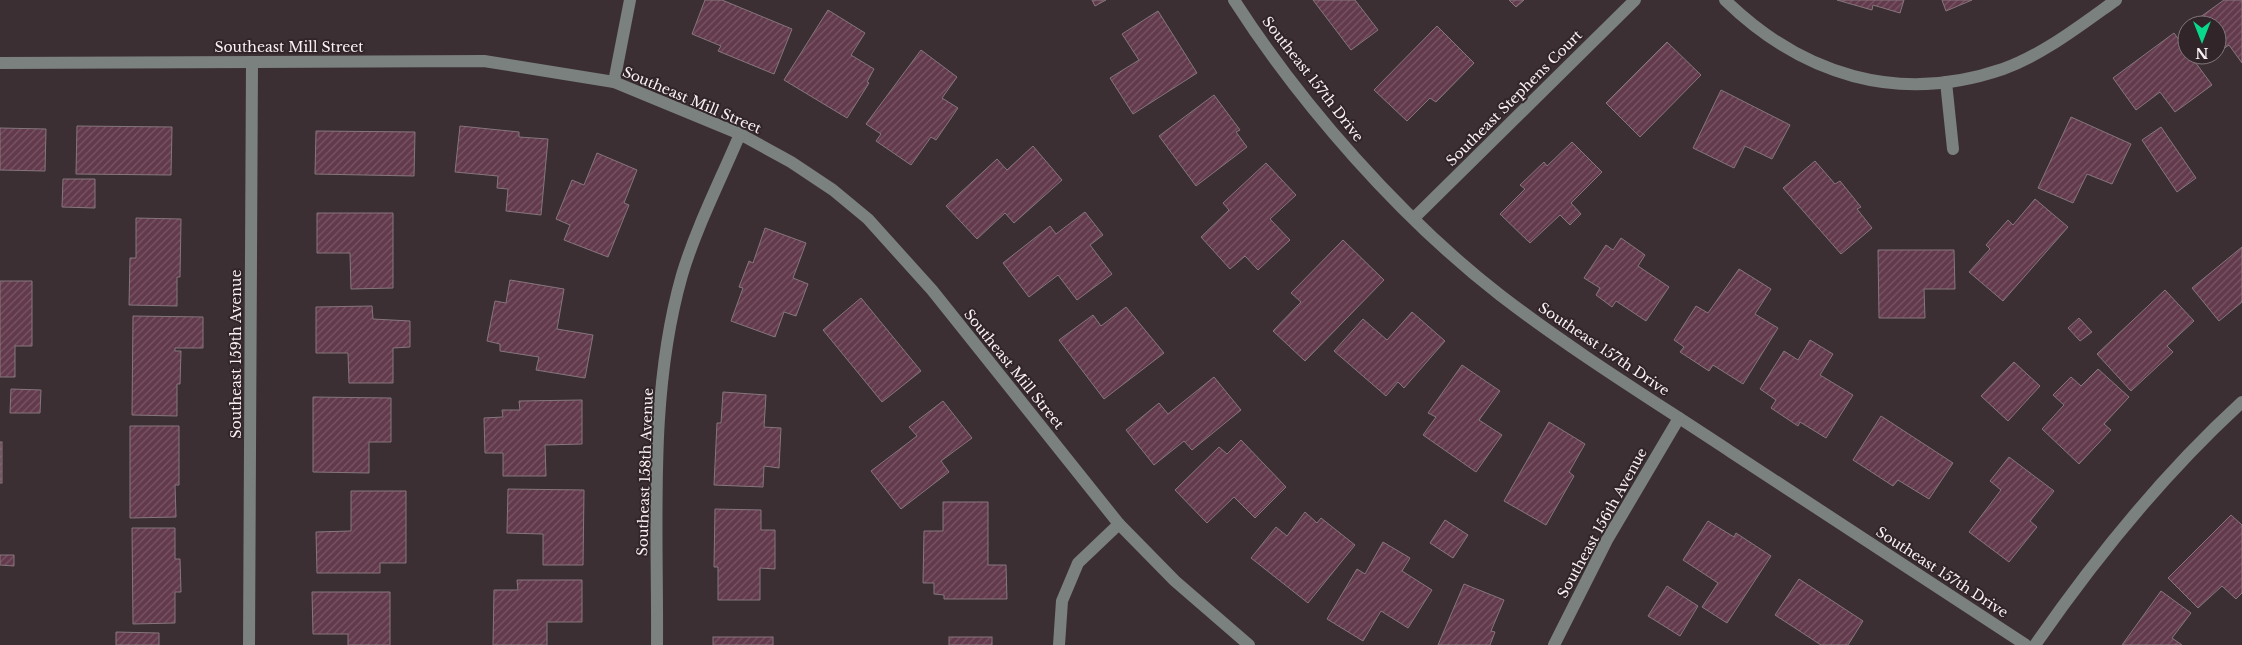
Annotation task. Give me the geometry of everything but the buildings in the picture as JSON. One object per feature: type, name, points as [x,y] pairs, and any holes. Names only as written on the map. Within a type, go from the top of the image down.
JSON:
[{"type":"street","points":[[614,82],[630,0]]},
{"type":"street","name":"Southeast 157th Drive","points":[[1234,0],[1288,75],[1338,138],[1382,187],[1499,294],[1679,418],[2026,645]]},
{"type":"street","name":"Southeast Stephens Court","points":[[1414,218],[1635,0]]},
{"type":"street","points":[[1724,0],[1755,27],[1796,54],[1829,70],[1861,79],[1899,83],[1946,82],[2003,69],[2050,45],[2116,0]]},
{"type":"street","name":"Southeast Mill Street","points":[[0,63],[484,61],[614,82],[740,134],[791,162],[833,190],[868,219],[932,290],[1119,524],[1176,582],[1249,645]]},
{"type":"street","name":"Southeast 159th Avenue","points":[[249,645],[252,62]]},
{"type":"street","points":[[1946,82],[1953,149]]},
{"type":"street","name":"Southeast 158th Avenue","points":[[658,645],[658,442],[663,374],[682,274],[740,134]]},
{"type":"street","points":[[2035,645],[2084,574],[2136,511],[2181,461],[2242,402]]},
{"type":"street","name":"Southeast 156th Avenue","points":[[1554,645],[1607,540],[1679,418]]},
{"type":"street","points":[[1059,645],[1062,601],[1078,563],[1119,524]]}]
